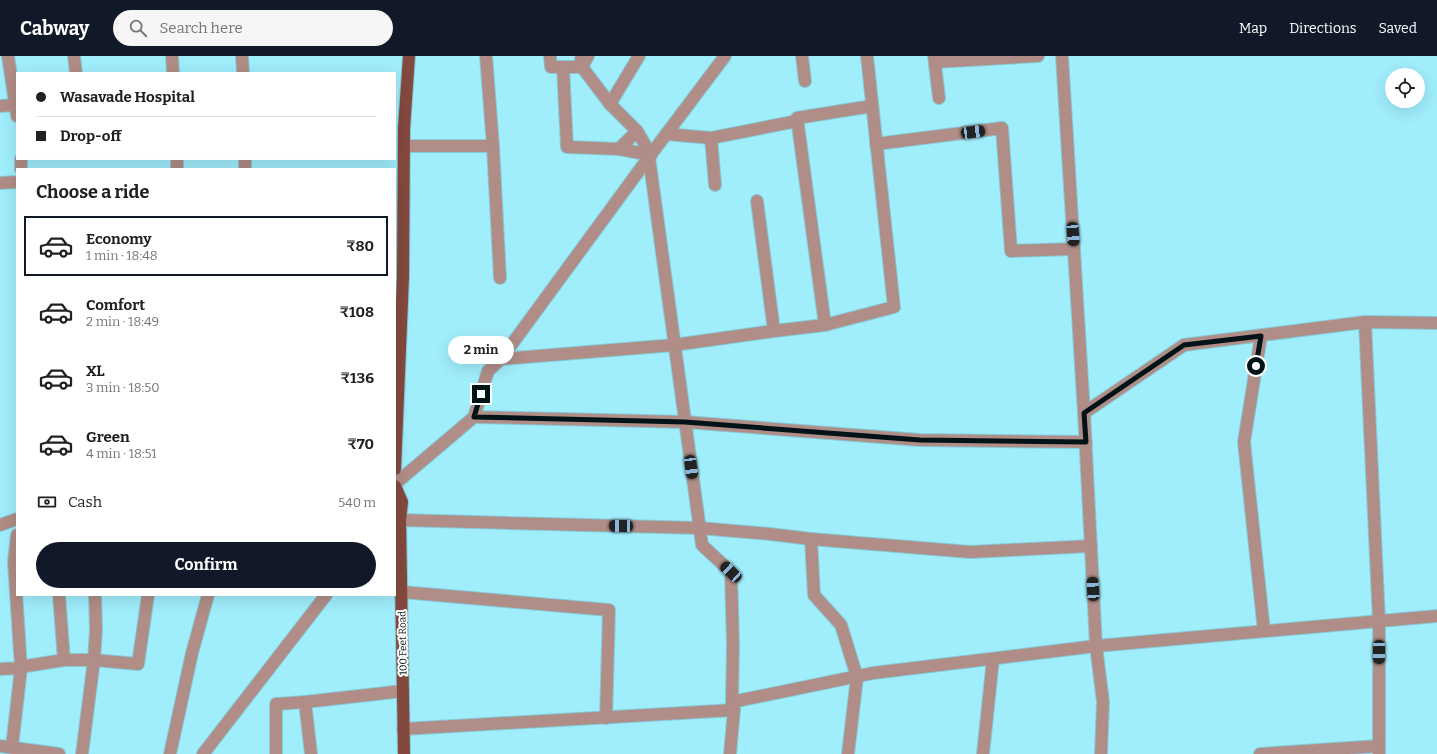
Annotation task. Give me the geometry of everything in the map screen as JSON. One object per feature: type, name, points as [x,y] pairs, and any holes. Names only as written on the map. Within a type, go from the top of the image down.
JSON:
[{"type":"main road","points":[[396,445],[403,277],[404,146],[409,56]]},
{"type":"main road","name":"100 Feet Road","points":[[396,487],[402,502],[400,520],[404,754]]},
{"type":"street","points":[[0,106],[16,110],[8,56]]},
{"type":"street","points":[[74,56],[76,72]]},
{"type":"street","points":[[172,56],[173,72]]},
{"type":"street","points":[[242,56],[243,72]]},
{"type":"street","points":[[486,56],[494,146],[500,278]]},
{"type":"street","points":[[550,56],[551,67],[562,67],[581,61],[588,56]]},
{"type":"street","points":[[610,104],[639,56]]},
{"type":"street","points":[[396,483],[474,417],[488,371],[501,359],[725,56]]},
{"type":"street","points":[[802,56],[805,81]]},
{"type":"street","points":[[501,359],[674,345],[825,325],[894,306],[867,56]]},
{"type":"street","points":[[939,98],[935,59],[1038,56]]},
{"type":"street","points":[[1062,56],[1086,442],[1096,646],[1103,702],[1101,754]]},
{"type":"street","points":[[581,61],[610,104],[637,131],[650,156],[674,345],[702,545],[731,572],[733,706],[730,754]]},
{"type":"street","points":[[562,67],[567,147],[619,149],[650,156]]},
{"type":"street","points":[[666,134],[711,138],[797,121],[797,118],[872,106]]},
{"type":"street","points":[[797,121],[825,325]]},
{"type":"street","points":[[876,144],[1002,128],[1010,251],[1074,249]]},
{"type":"street","points":[[619,149],[637,131]]},
{"type":"street","points":[[711,138],[715,185]]},
{"type":"street","points":[[404,146],[494,146]]},
{"type":"street","points":[[0,183],[16,182]]},
{"type":"street","points":[[757,201],[774,331]]},
{"type":"street","points":[[1084,413],[1184,345],[1365,322],[1437,323]]},
{"type":"street","points":[[1252,754],[1379,750],[1379,621],[1365,322]]},
{"type":"street","points":[[1261,336],[1244,442],[1264,631]]},
{"type":"street","points":[[474,417],[685,422],[920,440],[1086,442]]},
{"type":"street","points":[[0,525],[16,519]]},
{"type":"street","points":[[400,520],[699,528],[970,552],[1091,546]]},
{"type":"street","points":[[811,539],[814,595],[841,625],[857,677],[848,754]]},
{"type":"street","points":[[16,544],[14,562],[16,592]]},
{"type":"street","points":[[402,592],[609,610],[606,718]]},
{"type":"street","points":[[12,747],[21,667],[16,596]]},
{"type":"street","points":[[59,596],[64,660]]},
{"type":"street","points":[[82,754],[94,660],[96,630],[95,596]]},
{"type":"street","points":[[0,669],[64,660],[94,660],[138,664],[148,596]]},
{"type":"street","points":[[170,754],[192,653],[208,596]]},
{"type":"street","points":[[203,754],[325,596]]},
{"type":"street","points":[[403,729],[606,718],[733,706],[873,674],[1096,646],[1437,616]]},
{"type":"street","points":[[983,754],[993,659]]},
{"type":"street","points":[[276,754],[276,704],[402,691]]},
{"type":"street","points":[[305,702],[311,754]]},
{"type":"street","points":[[0,746],[59,754]]},
{"type":"route","points":[[481,394],[474,417],[685,422],[920,440],[1086,442],[1084,413],[1184,345],[1261,336],[1256,366]]}]
